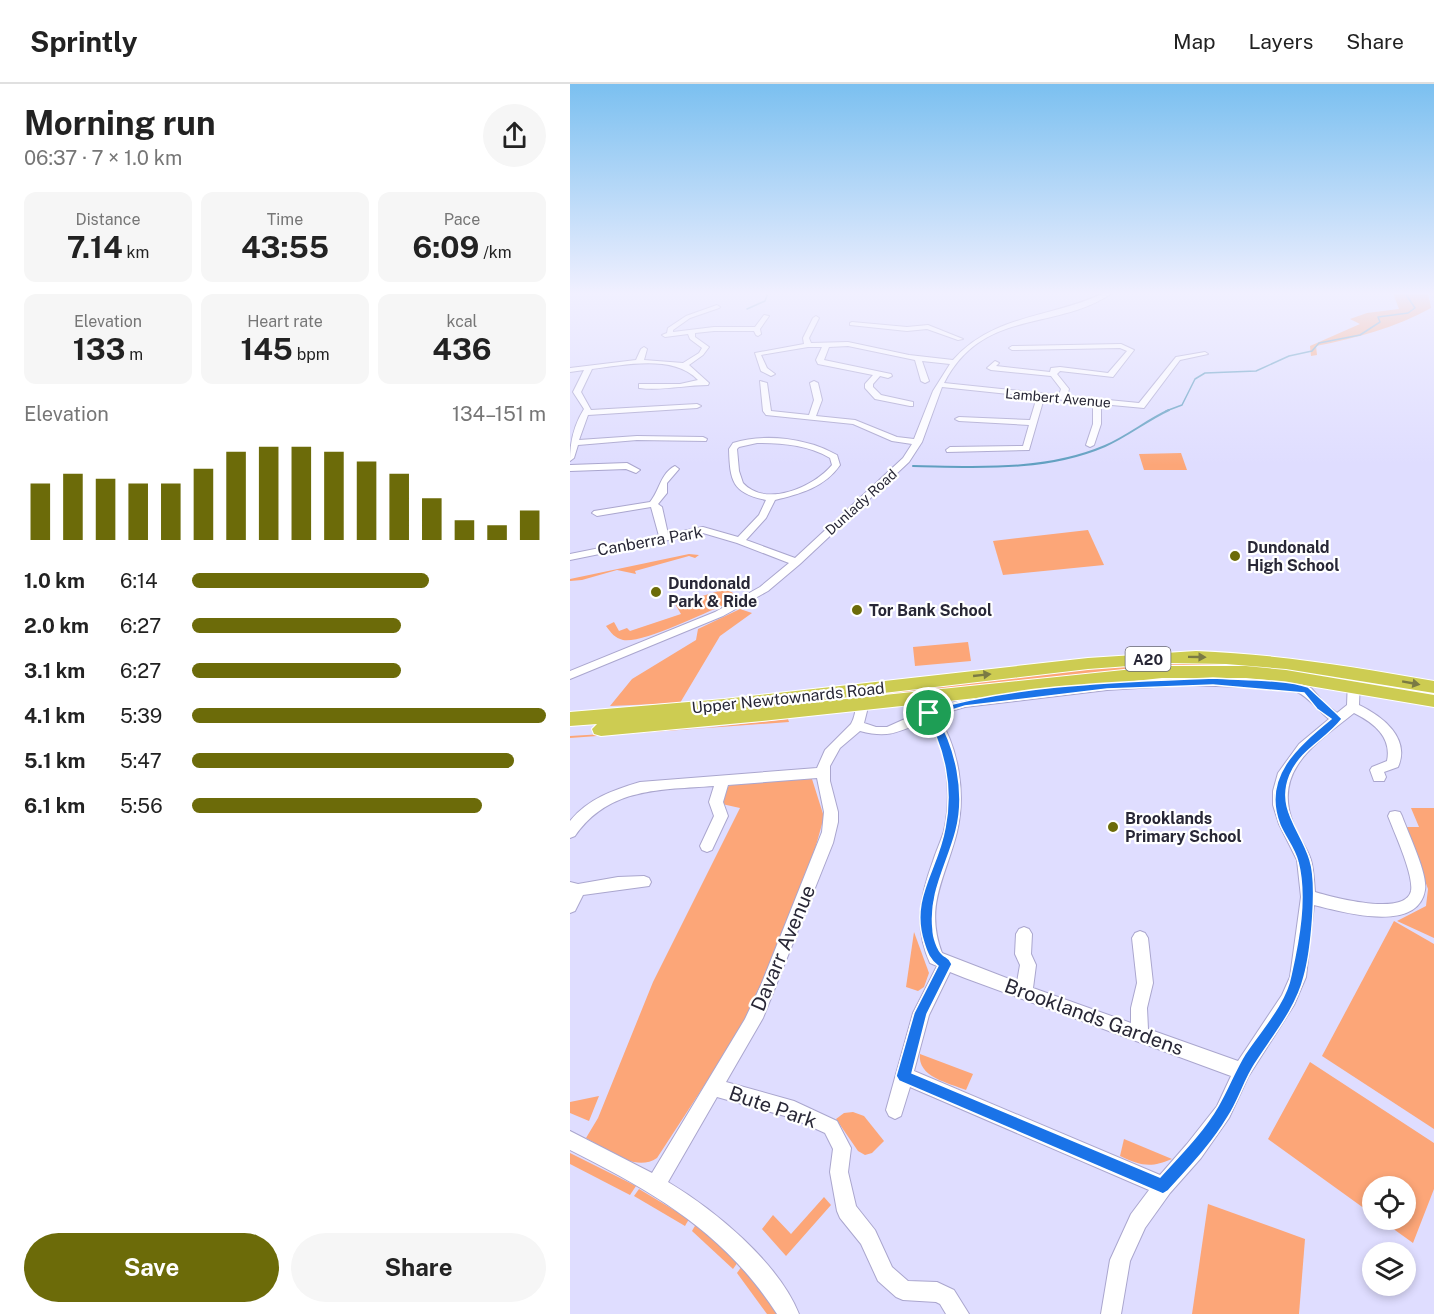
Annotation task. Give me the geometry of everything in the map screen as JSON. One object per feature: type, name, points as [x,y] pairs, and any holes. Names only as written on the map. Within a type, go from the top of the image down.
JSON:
[{"type":"highway","name":"Upper Newtownards Road","points":[[570,719],[1162,672],[1246,672],[1434,687]]},
{"type":"highway","name":"Upper Newtownards Road","points":[[1354,679],[1434,700]]},
{"type":"highway","name":"Upper Newtownards Road","points":[[570,730],[648,726],[862,696]]},
{"type":"street","points":[[639,363],[643,350]]},
{"type":"street","points":[[683,366],[704,350]]},
{"type":"street","points":[[771,374],[764,369],[757,354],[777,350]]},
{"type":"street","points":[[825,350],[820,362],[888,376]]},
{"type":"street","points":[[880,350],[954,362]]},
{"type":"street","name":"Dunlady Road","points":[[570,675],[738,604],[764,589],[898,469],[918,442],[941,385],[954,362],[967,350]]},
{"type":"street","points":[[1053,374],[1054,370],[1060,369],[1110,375],[1131,350]]},
{"type":"street","name":"Lambert Avenue","points":[[941,385],[1141,406],[1179,358],[1204,356]]},
{"type":"street","points":[[918,358],[925,381]]},
{"type":"street","points":[[570,370],[639,363],[683,366],[704,382],[680,386],[640,386]]},
{"type":"street","points":[[995,363],[991,368],[1053,374],[1065,389],[1062,399]]},
{"type":"street","points":[[570,458],[576,442],[574,431],[586,413],[587,404],[573,392],[589,368]]},
{"type":"street","points":[[879,374],[869,384],[878,397],[910,404]]},
{"type":"street","points":[[1162,379],[1172,381]]},
{"type":"street","points":[[812,416],[817,405],[818,384]]},
{"type":"street","points":[[767,385],[768,413],[855,422],[895,439],[918,442]]},
{"type":"street","points":[[955,448],[1024,449],[1028,445],[1041,396]]},
{"type":"street","points":[[1093,443],[1098,420],[1097,402]]},
{"type":"street","points":[[586,413],[699,406]]},
{"type":"street","points":[[963,418],[1033,423]]},
{"type":"street","points":[[576,442],[637,438],[703,439]]},
{"type":"street","points":[[749,441],[796,444],[817,448],[834,457],[836,465],[829,473],[797,491],[771,498],[748,492],[739,487],[735,480],[733,449],[736,445],[749,441]]},
{"type":"street","points":[[570,468],[627,466],[636,470]]},
{"type":"street","points":[[594,514],[653,504],[662,493],[663,483],[675,469]]},
{"type":"street","points":[[740,540],[763,516],[771,498]]},
{"type":"street","points":[[653,504],[657,507],[664,537]]},
{"type":"street","name":"Canberra Park","points":[[570,557],[703,530],[740,540],[796,562]]},
{"type":"street","points":[[1353,707],[1354,679]]},
{"type":"street","points":[[858,726],[888,730],[929,713],[965,703],[1107,686],[1213,681],[1297,688],[1307,691],[1321,707],[1337,719]]},
{"type":"street","points":[[570,832],[587,813],[625,791],[640,787],[823,772],[832,748],[858,726],[864,711],[862,696]]},
{"type":"street","points":[[1111,1314],[1120,1260],[1138,1221],[1163,1186],[1194,1151],[1223,1112],[1242,1071],[1288,999],[1298,977],[1308,897],[1304,860],[1286,825],[1280,805],[1280,791],[1285,774],[1303,747],[1353,707]]},
{"type":"street","points":[[1353,707],[1378,722],[1393,738],[1395,755],[1393,764],[1377,770],[1379,777]]},
{"type":"street","points":[[895,1110],[921,1013],[946,964],[936,958],[926,931],[927,895],[951,830],[954,792],[949,759],[941,731],[929,713]]},
{"type":"street","name":"Davarr Avenue","points":[[655,1185],[751,1024],[812,880],[833,820],[832,804],[823,772]]},
{"type":"street","points":[[707,846],[721,816],[716,802],[723,780]]},
{"type":"street","points":[[1308,897],[1350,908],[1384,911],[1400,909],[1412,902],[1418,892],[1416,876],[1395,816]]},
{"type":"street","points":[[570,906],[574,889],[644,882]]},
{"type":"street","points":[[1024,934],[1023,954],[1028,965],[1024,992]]},
{"type":"street","points":[[1140,938],[1145,983],[1138,1008],[1140,1034]]},
{"type":"street","name":"Brooklands Gardens","points":[[946,964],[1242,1071]]},
{"type":"street","points":[[904,1076],[1163,1186]]},
{"type":"street","name":"Bute Park","points":[[714,1087],[794,1110],[831,1127],[842,1148],[839,1172],[847,1211],[868,1237],[885,1274],[903,1290],[937,1292],[946,1297],[959,1314]]},
{"type":"street","points":[[570,1140],[655,1185],[702,1214],[735,1243],[765,1276],[789,1314]]},
{"type":"shaded area","points":[[1310,350],[1316,350],[1317,355],[1311,356]]},
{"type":"shaded area","points":[[1181,453],[1187,470],[1144,470],[1139,454]]},
{"type":"shaded area","points":[[1088,530],[1104,565],[1003,575],[993,541]]},
{"type":"shaded area","points":[[689,554],[699,555],[695,558],[689,556],[635,571],[636,574],[617,570],[570,581],[570,579]]},
{"type":"shaded area","points":[[726,589],[733,593],[731,599],[724,605],[644,637],[623,640],[613,635],[606,626],[614,622],[619,631],[627,628],[630,631],[681,614],[675,604]]},
{"type":"shaded area","points":[[740,609],[752,613],[720,636],[680,703],[610,706],[632,679],[696,640],[698,629]]},
{"type":"shaded area","points":[[968,642],[971,661],[915,666],[913,647]]},
{"type":"shaded area","points":[[1173,661],[1247,664],[1343,679],[1166,666],[881,697],[881,691],[1030,673]]},
{"type":"shaded area","points":[[788,719],[789,722],[570,738],[570,736],[704,728]]},
{"type":"shaded area","points":[[812,779],[824,817],[815,849],[754,1004],[730,1046],[657,1158],[639,1163],[611,1153],[586,1138],[598,1118],[653,982],[740,808],[722,804],[726,790],[729,786],[745,782]]},
{"type":"shaded area","points":[[1411,808],[1434,808],[1434,938],[1397,921],[1426,906],[1428,889],[1405,827],[1419,827]]},
{"type":"shaded area","points":[[1394,921],[1434,944],[1434,1129],[1322,1056]]},
{"type":"shaded area","points":[[914,932],[929,973],[924,987],[918,991],[906,987]]},
{"type":"shaded area","points":[[920,1054],[973,1074],[966,1090],[929,1074],[920,1062]]},
{"type":"shaded area","points":[[1310,1062],[1434,1143],[1434,1189],[1413,1242],[1395,1230],[1416,1230],[1416,1176],[1362,1176],[1362,1207],[1268,1139]]},
{"type":"shaded area","points":[[599,1096],[589,1121],[570,1113],[570,1102]]},
{"type":"shaded area","points":[[853,1112],[864,1116],[884,1141],[872,1153],[865,1155],[858,1151],[836,1119],[844,1113]]},
{"type":"shaded area","points":[[1124,1139],[1172,1159],[1152,1165],[1140,1164],[1127,1159],[1120,1156]]},
{"type":"shaded area","points":[[570,1153],[636,1186],[630,1195],[570,1164]]},
{"type":"shaded area","points":[[639,1189],[689,1219],[685,1226],[634,1196]]},
{"type":"shaded area","points":[[824,1197],[831,1205],[786,1256],[762,1229],[773,1215],[791,1234]]},
{"type":"shaded area","points":[[1208,1204],[1305,1239],[1299,1314],[1192,1314]]},
{"type":"shaded area","points":[[696,1224],[738,1262],[733,1269],[692,1231]]},
{"type":"shaded area","points":[[742,1266],[778,1314],[767,1314],[737,1273]]},
{"type":"waterway","points":[[1166,411],[1182,405],[1195,379],[1205,373],[1256,371],[1289,356],[1313,350]]},
{"type":"waterway","points":[[913,466],[1010,466],[1058,460],[1105,446],[1169,410]]},
{"type":"place","name":"Dundonald High School","points":[[1235,556]]},
{"type":"place","name":"Dundonald Park & Ride","points":[[656,592]]},
{"type":"place","name":"Tor Bank School","points":[[857,610]]},
{"type":"place","name":"Brooklands Primary School","points":[[1113,827]]},
{"type":"route","points":[[1213,681],[1297,688],[1307,691],[1321,707],[1337,719],[1303,747],[1285,774],[1280,791],[1280,805],[1286,825],[1304,860],[1308,897],[1298,977],[1288,999],[1242,1071],[1223,1112],[1194,1151],[1163,1186],[904,1076],[921,1013],[946,964],[936,958],[926,931],[927,895],[951,830],[954,792],[949,759],[941,731],[929,713],[965,703],[1107,686],[1213,681]]}]
